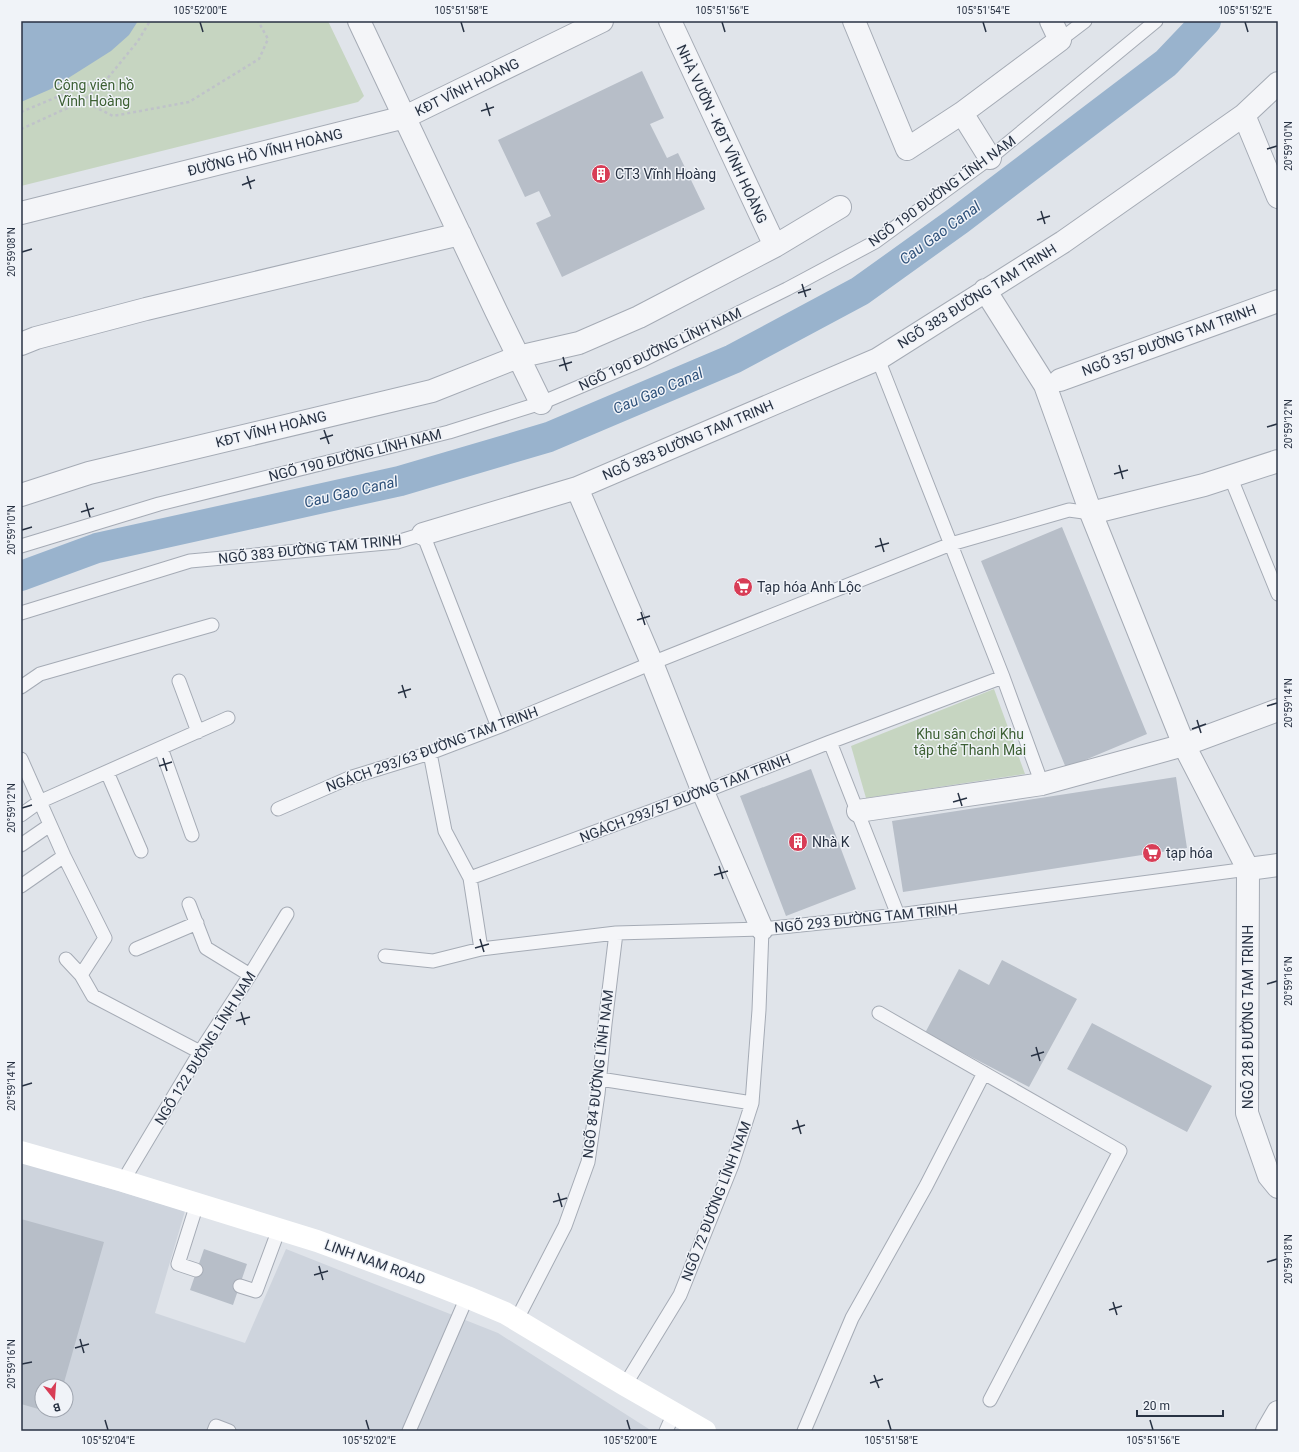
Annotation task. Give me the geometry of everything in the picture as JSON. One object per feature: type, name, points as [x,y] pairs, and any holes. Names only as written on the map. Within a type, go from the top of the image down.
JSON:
[{"type":"main road","name":"LINH NAM ROAD","points":[[21,1152],[123,1181],[279,1229],[426,1280],[505,1313],[516,1321],[625,1385],[670,1422],[705,1431]]},
{"type":"street","points":[[359,21],[405,117]]},
{"type":"street","name":"KĐT VĨNH HOÀNG","points":[[541,403],[405,117],[602,21]]},
{"type":"street","name":"NHÀ VƯỜN - KĐT VĨNH HOÀNG","points":[[670,21],[775,246]]},
{"type":"street","points":[[854,21],[907,149],[962,113],[1056,31]]},
{"type":"street","name":"NGÕ 383 ĐƯỜNG TAM TRINH","points":[[423,534],[577,488],[878,359],[1063,242],[1244,115],[1278,83]]},
{"type":"street","points":[[962,113],[990,158]]},
{"type":"street","points":[[1244,115],[1278,197]]},
{"type":"street","name":"ĐƯỜNG HỒ VĨNH HOÀNG","points":[[21,212],[405,117]]},
{"type":"street","name":"KĐT VĨNH HOÀNG","points":[[21,495],[89,473],[432,391],[518,357],[579,343],[639,317],[775,246],[840,207]]},
{"type":"street","points":[[21,344],[36,338],[146,309],[460,234]]},
{"type":"street","points":[[985,290],[1045,385],[1091,513],[1184,745],[1248,869]]},
{"type":"street","name":"NGÕ 357 ĐƯỜNG TAM TRINH","points":[[1060,380],[1278,301]]},
{"type":"street","points":[[1091,513],[1204,484],[1278,461]]},
{"type":"street","name":"NGÕ 293 ĐƯỜNG TAM TRINH","points":[[577,488],[652,663],[703,792],[762,929]]},
{"type":"street","points":[[858,811],[1042,784],[1184,745],[1278,710]]},
{"type":"street","name":"NGÕ 293 ĐƯỜNG TAM TRINH","points":[[1248,869],[1278,865]]},
{"type":"street","name":"NGÕ 281 ĐƯỜNG TAM TRINH","points":[[1248,869],[1247,1113],[1275,1179]]},
{"type":"street","points":[[1267,1431],[1278,1412]]},
{"type":"lane","points":[[1056,31],[1085,21]]},
{"type":"lane","name":"NGÕ 190 ĐƯỜNG LĨNH NAM","points":[[21,546],[159,504],[449,432],[541,403],[643,360],[787,289],[875,242],[990,158],[1156,21]]},
{"type":"lane","points":[[878,359],[1003,677],[1042,784]]},
{"type":"lane","points":[[1230,476],[1278,594]]},
{"type":"lane","name":"NGÁCH 293/63 ĐƯỜNG TAM TRINH","points":[[278,809],[349,778],[430,753],[498,727],[652,663],[951,544],[1070,510],[1091,513]]},
{"type":"lane","points":[[423,534],[498,727]]},
{"type":"lane","name":"NGÕ 383 ĐƯỜNG TAM TRINH","points":[[21,613],[190,561],[397,542],[423,534]]},
{"type":"lane","points":[[21,687],[40,674],[212,625]]},
{"type":"lane","name":"NGÁCH 293/57 ĐƯỜNG TAM TRINH","points":[[470,878],[703,792],[830,742],[1003,677]]},
{"type":"lane","points":[[178,681],[198,732]]},
{"type":"lane","points":[[21,815],[39,802],[228,718]]},
{"type":"lane","points":[[830,742],[898,915]]},
{"type":"lane","points":[[161,748],[192,834]]},
{"type":"lane","points":[[430,753],[445,831],[470,878],[481,950]]},
{"type":"lane","points":[[21,758],[64,856],[105,938],[81,975]]},
{"type":"lane","points":[[107,772],[141,851]]},
{"type":"lane","points":[[21,845],[50,825]]},
{"type":"lane","points":[[21,886],[64,856]]},
{"type":"lane","name":"NGÕ 293 ĐƯỜNG TAM TRINH","points":[[762,929],[898,915],[1248,869]]},
{"type":"lane","points":[[189,904],[206,948],[250,976]]},
{"type":"lane","name":"NGÕ 122 ĐƯỜNG LĨNH NAM","points":[[123,1181],[200,1052],[250,976],[287,914]]},
{"type":"lane","points":[[136,949],[196,923]]},
{"type":"lane","points":[[385,956],[434,961],[481,950],[616,933],[762,929]]},
{"type":"lane","name":"NGÕ 72 ĐƯỜNG LĨNH NAM","points":[[625,1385],[680,1294],[732,1165],[752,1103],[759,1010],[762,929]]},
{"type":"lane","name":"NGÕ 84 ĐƯỜNG LĨNH NAM","points":[[516,1321],[565,1226],[588,1162],[600,1079],[616,933]]},
{"type":"lane","points":[[66,959],[81,975],[93,996],[200,1052]]},
{"type":"lane","points":[[879,1013],[1120,1151],[990,1400]]},
{"type":"lane","points":[[804,1431],[852,1318],[926,1186],[984,1073]]},
{"type":"lane","points":[[600,1079],[752,1103]]},
{"type":"lane","points":[[196,1270],[178,1264],[197,1204]]},
{"type":"lane","points":[[240,1286],[256,1291],[279,1229]]},
{"type":"lane","points":[[409,1431],[467,1297]]},
{"type":"lane","points":[[214,1431],[216,1426],[229,1431]]},
{"type":"path","points":[[21,129],[83,101],[107,79],[138,41],[150,21]]},
{"type":"path","points":[[83,101],[113,116],[189,102],[259,59],[268,39],[258,21]]},
{"type":"path","points":[[21,112],[81,87],[107,79]]},
{"type":"shaded area","points":[[21,1162],[185,1211],[155,1313],[245,1343],[286,1249],[498,1333],[652,1431],[21,1431]]},
{"type":"green space","name":"Công viên hồ Vĩnh Hoàng","points":[[21,21],[328,21],[364,96],[358,102],[21,186]]},
{"type":"green space","name":"Khu sân chơi Khu tập thể Thanh Mai","points":[[994,689],[1025,774],[866,798],[851,746]]},
{"type":"water","points":[[21,21],[138,21],[129,35],[111,51],[51,89],[21,102]]},
{"type":"building","name":"CT3 Vĩnh Hoàng","points":[[642,71],[664,118],[650,124],[667,158],[678,153],[705,209],[562,277],[536,223],[551,216],[539,191],[525,197],[498,140]]},
{"type":"building","points":[[1062,527],[1147,734],[1066,768],[981,561]]},
{"type":"building","name":"Nhà K","points":[[811,769],[856,889],[786,916],[740,796]]},
{"type":"building","points":[[1176,777],[1187,848],[903,892],[892,821]]},
{"type":"building","points":[[1002,960],[1077,999],[1029,1087],[925,1033],[959,969],[989,985]]},
{"type":"building","points":[[1092,1023],[1212,1086],[1187,1132],[1067,1069]]},
{"type":"building","points":[[21,1219],[104,1242],[65,1378],[34,1378],[34,1408],[21,1404]]},
{"type":"building","points":[[204,1249],[247,1264],[233,1305],[190,1290]]},
{"type":"waterway","name":"Cau Gao Canal","points":[[21,576],[97,548],[400,481],[549,437],[733,359],[860,291],[959,220],[1166,63],[1206,21]]},
{"type":"place","name":"CT3 Vĩnh Hoàng","points":[[601,174]]},
{"type":"place","name":"Tạp hóa Anh Lộc","points":[[743,587]]},
{"type":"place","name":"Nhà K","points":[[798,842]]},
{"type":"place","name":"tạp hóa","points":[[1152,853]]}]
